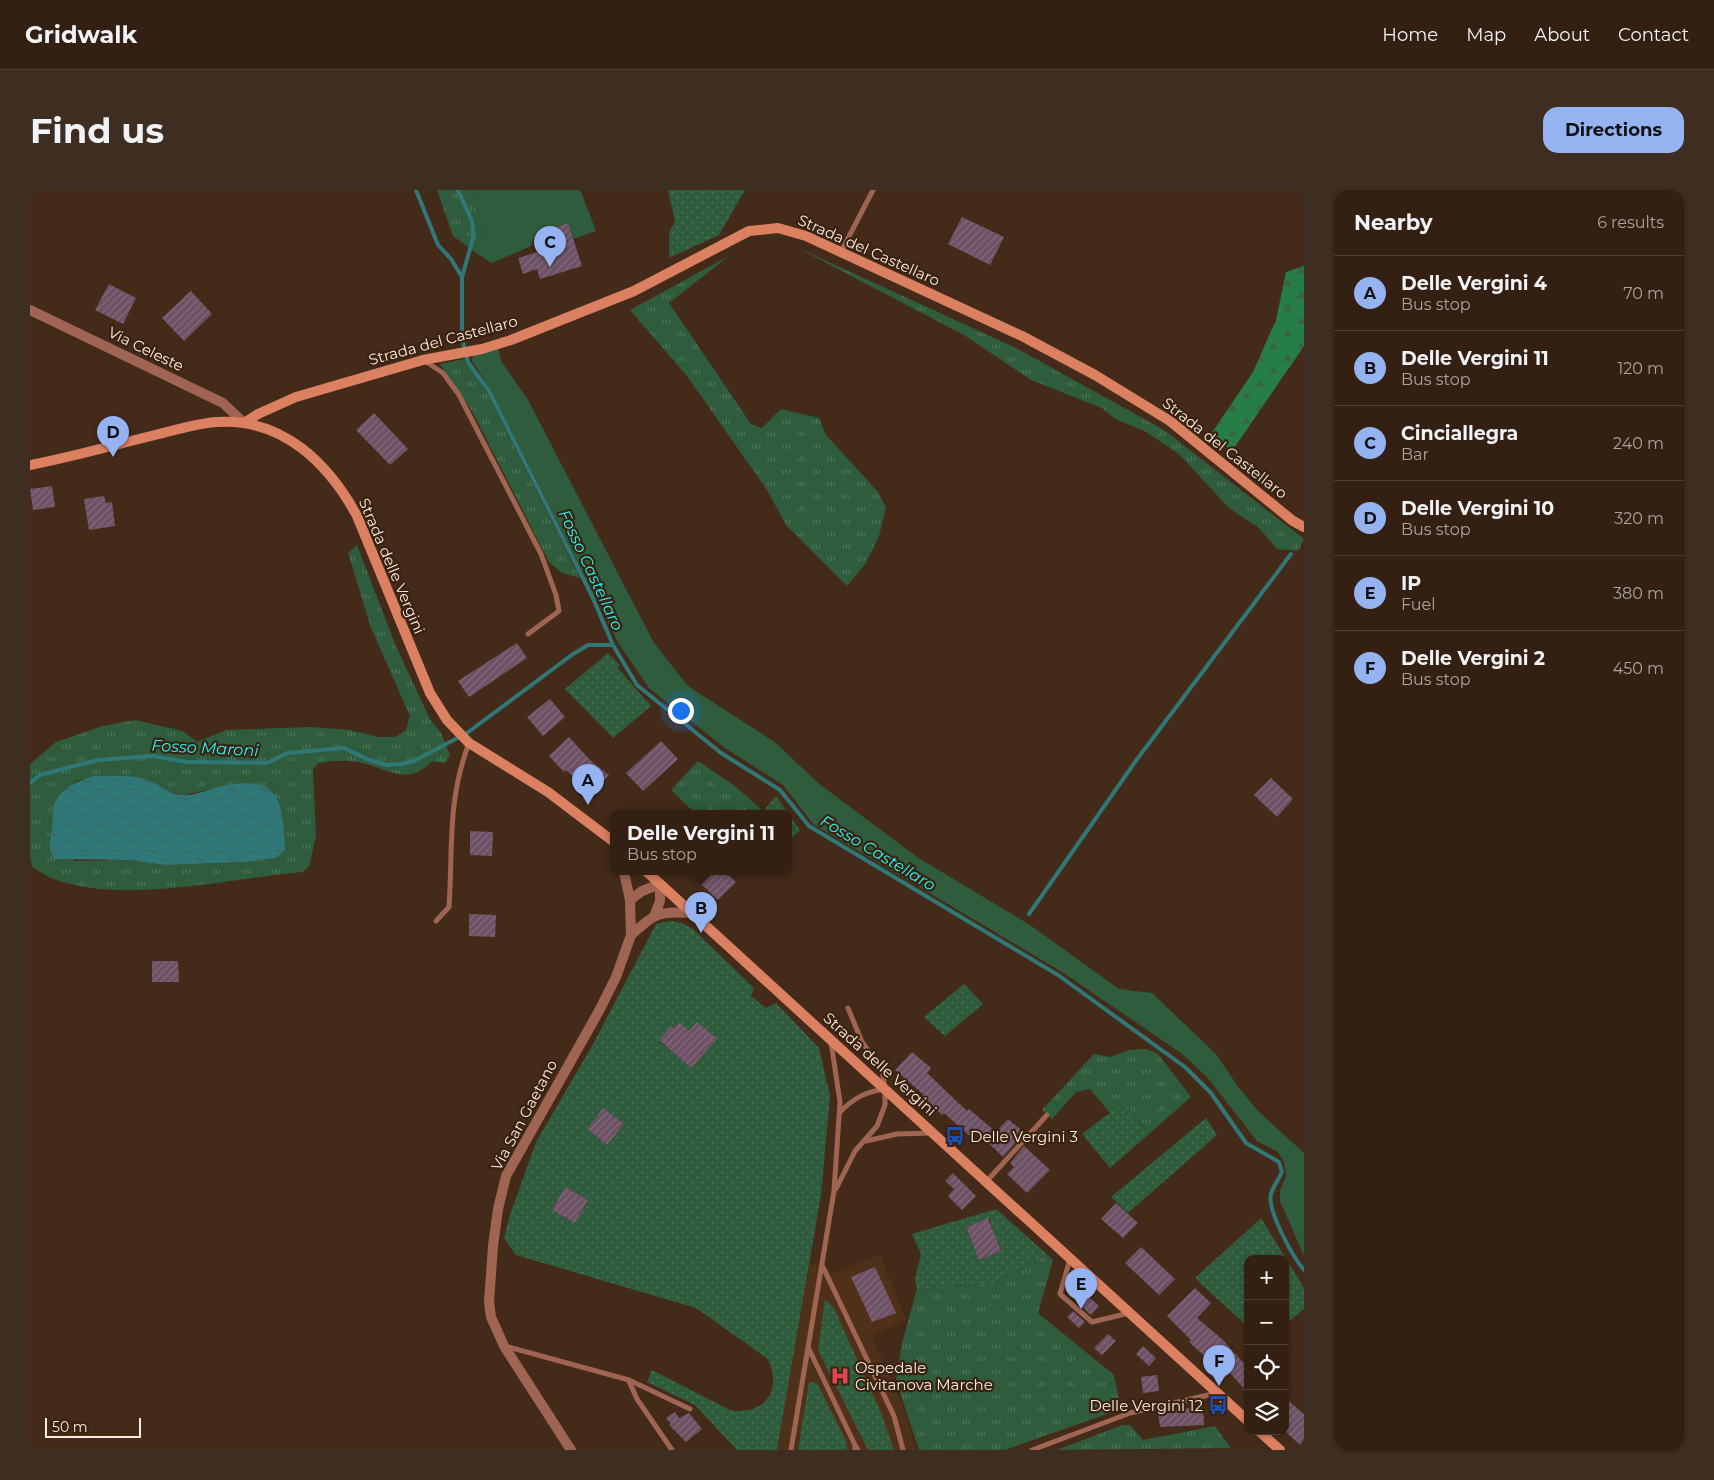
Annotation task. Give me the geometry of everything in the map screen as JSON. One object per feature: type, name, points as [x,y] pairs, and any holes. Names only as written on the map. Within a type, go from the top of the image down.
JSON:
[{"type":"main road","name":"Strada del Castellaro","points":[[244,424],[264,411],[296,397],[423,360],[474,350],[511,340],[634,291],[749,231],[778,228],[806,236],[1022,336],[1095,375],[1170,421],[1304,527]]},
{"type":"main road","name":"Strada delle Vergini","points":[[30,465],[218,422],[262,427],[285,437],[301,447],[333,477],[357,516],[420,671],[430,693],[447,720],[469,743],[548,792],[610,839]]},
{"type":"main road","name":"Strada delle Vergini","points":[[650,875],[1244,1417]]},
{"type":"main road","points":[[1263,1435],[1280,1450]]},
{"type":"street","name":"Via Celeste","points":[[30,310],[224,403],[244,424]]},
{"type":"street","name":"Via San Gaetano","points":[[571,1450],[504,1346],[490,1317],[489,1302],[498,1208],[506,1176],[599,1011],[616,976],[631,935],[630,900],[625,875]]},
{"type":"street","points":[[630,900],[642,890],[660,884],[660,901],[655,914],[692,912]]},
{"type":"street","name":"Via San Gaetano","points":[[631,935],[655,914]]},
{"type":"lane","points":[[840,252],[873,190]]},
{"type":"lane","points":[[423,360],[443,373],[459,395],[549,574],[559,611],[528,634]]},
{"type":"lane","points":[[436,921],[449,907],[452,865],[452,814],[458,775],[469,743]]},
{"type":"lane","points":[[834,1191],[856,1151],[866,1142],[882,1116],[885,1105],[882,1070],[862,1042],[848,1008]]},
{"type":"lane","points":[[791,1450],[834,1191],[840,1113],[830,1039]]},
{"type":"lane","points":[[840,1113],[857,1097],[885,1089]]},
{"type":"lane","points":[[986,1182],[1047,1115]]},
{"type":"lane","points":[[866,1142],[897,1134],[933,1133]]},
{"type":"lane","points":[[1070,1259],[1060,1294],[1092,1322],[1129,1313]]},
{"type":"lane","points":[[822,1264],[894,1416],[903,1450]]},
{"type":"lane","points":[[504,1346],[629,1380],[690,1409]]},
{"type":"lane","points":[[808,1346],[856,1448]]},
{"type":"lane","points":[[629,1380],[637,1399],[672,1450]]},
{"type":"lane","points":[[1032,1450],[1130,1413],[1217,1393]]},
{"type":"shaded area","name":"Ospedale Civitanova Marche","points":[[880,1254],[906,1320],[872,1336],[903,1407],[916,1450],[777,1450],[810,1263],[822,1264],[833,1274]]},
{"type":"green space","points":[[437,190],[472,190],[485,228],[483,247],[476,253],[453,236]]},
{"type":"green space","points":[[472,190],[578,190],[581,192],[596,231],[573,239],[567,223],[535,234],[531,246],[492,263],[476,253],[483,247],[485,228]]},
{"type":"green space","points":[[668,190],[745,190],[719,235],[669,258],[669,233],[675,221]]},
{"type":"green space","points":[[796,247],[1014,347],[1164,430],[1304,539],[1298,551],[1277,549],[1259,528],[1229,508],[1179,454],[1146,432],[1114,418],[1102,408],[1031,380],[964,335]]},
{"type":"green space","points":[[729,256],[669,303],[751,424],[762,428],[781,409],[819,418],[826,435],[878,492],[886,508],[879,536],[866,563],[847,586],[786,525],[767,490],[687,376],[630,310]]},
{"type":"green space","points":[[1304,266],[1304,346],[1232,451],[1211,434],[1253,372],[1276,320],[1286,272]]},
{"type":"green space","points":[[497,344],[501,361],[528,400],[654,643],[688,686],[776,743],[818,783],[917,857],[1030,925],[1119,989],[1152,993],[1216,1054],[1239,1088],[1258,1111],[1304,1153],[1304,1256],[1280,1201],[1280,1191],[1286,1176],[1284,1162],[1278,1152],[1257,1141],[1207,1077],[1181,1053],[1062,972],[813,824],[783,785],[725,748],[649,688],[619,644],[490,389],[472,361],[474,350]]},
{"type":"green space","points":[[465,359],[487,392],[580,578],[562,573],[549,562],[472,411],[440,364]]},
{"type":"green space","points":[[357,545],[395,644],[430,719],[441,733],[450,755],[445,763],[432,761],[422,770],[412,774],[402,774],[349,761],[318,763],[313,770],[316,836],[309,867],[302,872],[178,888],[115,890],[84,887],[56,880],[32,867],[30,857],[30,764],[56,742],[103,726],[135,720],[183,731],[197,742],[226,730],[311,727],[349,730],[379,737],[395,737],[406,730],[410,716],[371,628],[348,553]],"holes":[[[78,780],[152,782],[166,791],[184,795],[230,785],[273,791],[284,829],[276,858],[246,862],[166,865],[128,860],[74,861],[55,827],[53,818],[54,809],[65,791]]]},
{"type":"green space","points":[[608,653],[620,665],[617,667],[651,706],[613,738],[565,689]]},
{"type":"green space","points":[[698,761],[735,786],[762,810],[692,810],[671,790]]},
{"type":"green space","points":[[776,796],[786,810],[764,810]]},
{"type":"green space","points":[[792,819],[800,830],[792,839]]},
{"type":"green space","points":[[670,921],[682,923],[693,929],[754,988],[751,996],[766,1008],[776,1003],[819,1048],[830,1096],[821,1195],[777,1450],[737,1450],[695,1405],[647,1382],[652,1370],[730,1410],[742,1411],[761,1405],[772,1391],[772,1371],[768,1359],[696,1308],[516,1255],[504,1238],[509,1218],[536,1142],[592,1046],[656,924]],"holes":[[[679,1022],[689,1031],[716,1039],[691,1068],[659,1041],[671,1026],[674,1028]],[[603,1109],[624,1124],[607,1145],[587,1129]],[[565,1187],[588,1200],[575,1223],[552,1210]]]},
{"type":"green space","points":[[964,984],[983,1004],[945,1036],[924,1017]]},
{"type":"green space","points":[[1147,1049],[1158,1054],[1191,1097],[1149,1134],[1124,1102],[1110,1113],[1090,1089],[1076,1092],[1052,1119],[1042,1110],[1094,1054],[1111,1057],[1129,1050]]},
{"type":"green space","points":[[1124,1102],[1149,1134],[1110,1168],[1082,1134]]},
{"type":"green space","points":[[1206,1118],[1217,1135],[1128,1213],[1111,1197]]},
{"type":"green space","points":[[996,1209],[1048,1255],[993,1283],[917,1289],[915,1279],[921,1254],[912,1234]],"holes":[[[989,1218],[992,1227],[977,1233],[980,1239],[994,1234],[1001,1251],[979,1260],[966,1227]]]},
{"type":"green space","points":[[1261,1218],[1284,1255],[1244,1255],[1244,1323],[1195,1278]]},
{"type":"green space","points":[[1048,1255],[1053,1260],[1038,1313],[1114,1375],[1121,1409],[1005,1450],[919,1450],[896,1380],[902,1343],[917,1289],[993,1283]]},
{"type":"green space","points":[[1289,1264],[1304,1288],[1304,1309],[1289,1322]]},
{"type":"green space","points":[[825,1299],[834,1308],[882,1415],[894,1450],[868,1450],[818,1350]]},
{"type":"green space","points":[[809,1382],[817,1383],[846,1441],[847,1450],[798,1450]]},
{"type":"green space","points":[[1123,1425],[1130,1425],[1143,1440],[1215,1426],[1231,1448],[1056,1450]]},
{"type":"water","points":[[95,776],[124,776],[145,779],[179,795],[195,794],[234,784],[251,783],[263,786],[272,791],[278,800],[282,813],[285,850],[276,858],[246,862],[166,865],[128,860],[55,859],[52,856],[50,845],[55,803],[58,797],[69,787]]},
{"type":"building","points":[[962,217],[1004,237],[990,265],[948,244]]},
{"type":"building","points":[[568,223],[582,266],[540,279],[537,269],[523,274],[518,258],[541,251],[547,230]]},
{"type":"building","points":[[109,284],[136,298],[123,324],[95,310]]},
{"type":"building","points":[[191,291],[212,314],[184,341],[162,318]]},
{"type":"building","points":[[374,413],[408,449],[390,465],[356,430]]},
{"type":"building","points":[[52,486],[55,507],[33,510],[30,489]]},
{"type":"building","points":[[104,496],[106,503],[112,502],[115,526],[89,530],[84,499]]},
{"type":"building","points":[[517,643],[527,658],[469,697],[458,681]]},
{"type":"building","points":[[550,699],[565,717],[543,736],[527,717]]},
{"type":"building","points":[[569,737],[590,760],[609,775],[591,794],[566,770],[564,772],[549,756]]},
{"type":"building","points":[[661,741],[678,759],[643,791],[626,773]]},
{"type":"building","points":[[1271,778],[1293,799],[1277,817],[1254,795]]},
{"type":"building","points":[[470,831],[493,832],[492,856],[470,855]]},
{"type":"building","points":[[691,875],[728,875],[736,882],[718,900]]},
{"type":"building","points":[[469,914],[496,915],[495,937],[469,936]]},
{"type":"building","points":[[152,961],[178,961],[179,982],[152,982]]},
{"type":"building","points":[[679,1022],[689,1031],[697,1022],[717,1039],[691,1068],[659,1040],[671,1026],[674,1028]]},
{"type":"building","points":[[912,1052],[931,1068],[927,1073],[967,1111],[969,1109],[996,1132],[1008,1119],[1022,1131],[1015,1138],[1018,1140],[1003,1157],[977,1132],[972,1138],[944,1113],[942,1115],[922,1096],[924,1095],[895,1070]]},
{"type":"building","points":[[603,1108],[624,1124],[607,1145],[587,1129]]},
{"type":"building","points":[[1024,1146],[1050,1170],[1027,1193],[1007,1174],[1014,1167],[1010,1163]]},
{"type":"building","points":[[953,1173],[976,1196],[962,1210],[948,1196],[954,1189],[945,1181]]},
{"type":"building","points":[[565,1187],[588,1200],[575,1223],[552,1210]]},
{"type":"building","points":[[1116,1203],[1138,1223],[1123,1238],[1101,1219]]},
{"type":"building","points":[[988,1218],[1001,1251],[979,1260],[966,1227]]},
{"type":"building","points":[[1141,1247],[1175,1279],[1159,1295],[1125,1263]]},
{"type":"building","points":[[875,1267],[896,1313],[872,1322],[851,1277]]},
{"type":"building","points":[[1195,1288],[1211,1303],[1197,1318],[1222,1339],[1244,1364],[1244,1389],[1230,1373],[1225,1378],[1189,1342],[1191,1340],[1167,1316]]},
{"type":"building","points":[[1087,1295],[1099,1306],[1091,1315],[1079,1304]]},
{"type":"building","points":[[1073,1311],[1085,1322],[1079,1328],[1067,1317]]},
{"type":"building","points":[[1108,1334],[1116,1341],[1102,1355],[1094,1348]]},
{"type":"building","points":[[1143,1346],[1156,1358],[1149,1366],[1136,1354]]},
{"type":"building","points":[[1157,1375],[1159,1391],[1143,1393],[1141,1377]]},
{"type":"building","points":[[1289,1401],[1304,1414],[1304,1449],[1289,1435]]},
{"type":"building","points":[[1203,1407],[1204,1425],[1160,1427],[1158,1411]]},
{"type":"building","points":[[675,1412],[679,1418],[689,1413],[702,1429],[686,1442],[669,1425],[671,1424],[666,1418]]},
{"type":"waterway","points":[[416,190],[438,245],[451,259],[462,277]]},
{"type":"waterway","name":"Fosso Castellaro","points":[[458,190],[472,221],[474,235],[462,277],[462,338],[468,362],[489,391],[592,596],[613,645],[637,685],[721,753],[780,790],[809,826],[1058,975],[1185,1067],[1211,1093],[1246,1143],[1279,1162],[1282,1172],[1271,1194],[1273,1211],[1288,1245],[1304,1270]]},
{"type":"waterway","points":[[1029,914],[1135,762],[1291,554]]},
{"type":"waterway","name":"Fosso Maroni","points":[[30,783],[40,775],[98,760],[152,756],[187,762],[267,763],[287,753],[344,748],[369,760],[387,765],[402,764],[414,761],[467,733],[573,654],[588,645],[613,645]]},
{"type":"place","name":"Cinciallegra","points":[[550,267]]},
{"type":"place","name":"Delle Vergini 10","points":[[113,457]]},
{"type":"place","name":"Delle Vergini 4","points":[[588,805]]},
{"type":"place","name":"Delle Vergini 11","points":[[701,933]]},
{"type":"place","name":"Delle Vergini 3","points":[[955,1136]]},
{"type":"place","name":"IP","points":[[1081,1309]]},
{"type":"place","name":"Ospedale Civitanova Marche","points":[[840,1376]]},
{"type":"place","name":"Delle Vergini 2","points":[[1219,1386]]},
{"type":"place","name":"Delle Vergini 12","points":[[1218,1405]]}]
